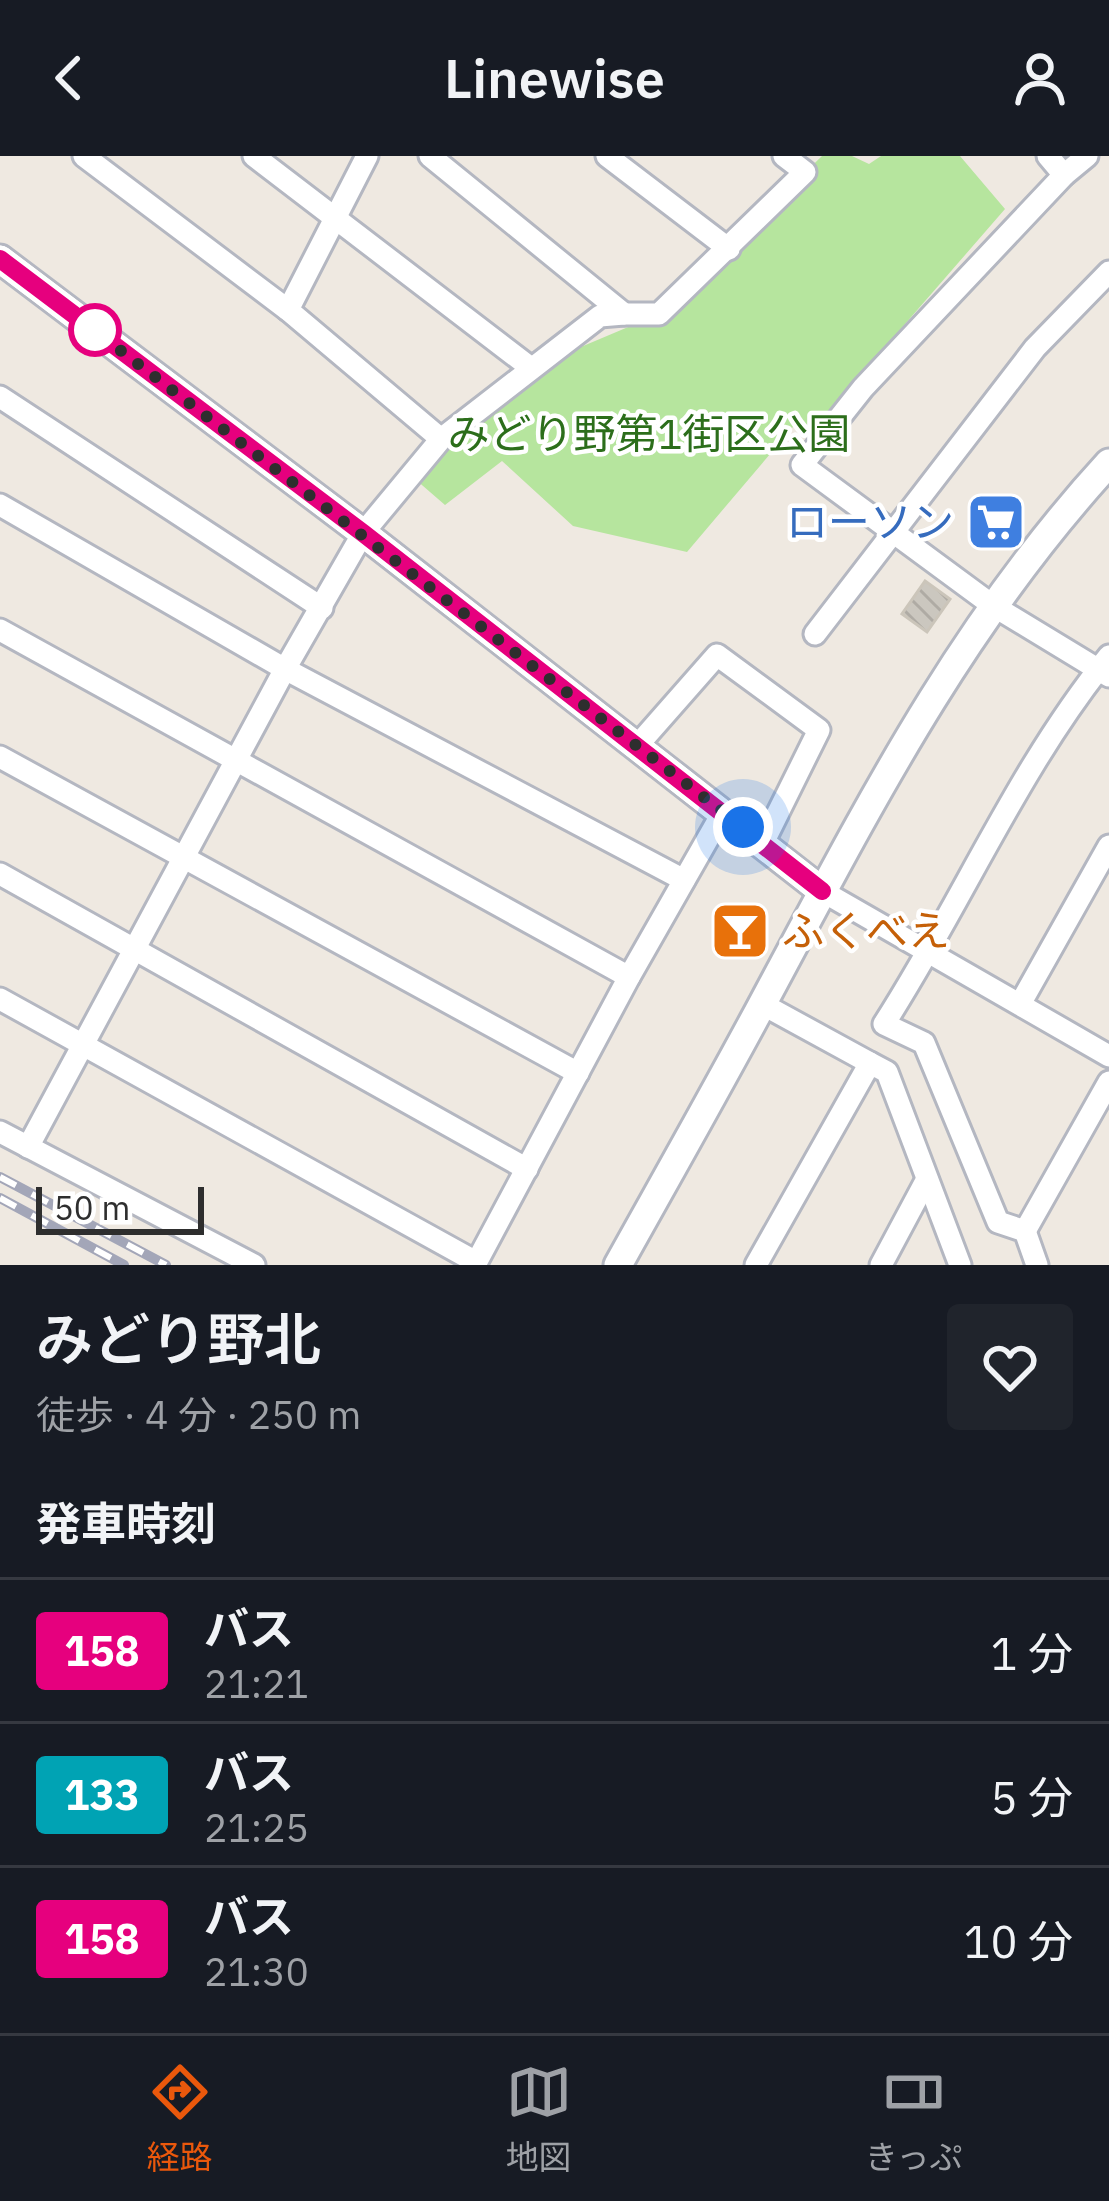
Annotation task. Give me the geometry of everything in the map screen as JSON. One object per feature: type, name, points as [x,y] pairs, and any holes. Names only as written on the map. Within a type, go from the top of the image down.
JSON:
[{"type":"street","points":[[84,156],[288,310],[441,439]]},
{"type":"street","points":[[254,156],[531,368]]},
{"type":"street","points":[[288,310],[367,156]]},
{"type":"street","points":[[430,156],[624,314]]},
{"type":"street","points":[[607,156],[729,249]]},
{"type":"street","points":[[28,1147],[363,533],[441,439],[600,316],[658,314],[729,249],[807,164],[784,156]]},
{"type":"street","points":[[1048,156],[1064,175]]},
{"type":"street","points":[[1025,1231],[998,1222],[924,1043],[884,1024],[929,954],[1010,803],[1106,667],[992,605],[802,465],[863,388],[1087,156]]},
{"type":"street","points":[[0,259],[363,533],[822,891],[1109,1056]]},
{"type":"street","points":[[815,634],[1035,348],[1109,272]]},
{"type":"street","points":[[0,397],[322,608]]},
{"type":"street","points":[[618,1265],[929,699],[1060,516],[1109,464]]},
{"type":"street","points":[[0,505],[285,669],[684,880]]},
{"type":"street","points":[[0,630],[629,977]]},
{"type":"street","points":[[638,746],[717,655],[819,730],[763,843]]},
{"type":"street","points":[[0,757],[578,1073]]},
{"type":"street","points":[[0,999],[476,1263],[723,812]]},
{"type":"street","points":[[1020,1004],[1109,846]]},
{"type":"street","points":[[0,874],[527,1169]]},
{"type":"street","points":[[762,1004],[887,1072],[960,1265]]},
{"type":"street","points":[[756,1265],[870,1063]]},
{"type":"street","points":[[1037,1265],[1025,1231],[1109,1082]]},
{"type":"street","points":[[0,1132],[254,1265]]},
{"type":"street","points":[[881,1265],[927,1179]]},
{"type":"green space","name":"みどり野第1街区公園","points":[[822,156],[852,156],[869,164],[881,156],[960,156],[1005,209],[813,430],[798,421],[687,552],[573,526],[502,461],[445,505],[415,479],[457,432],[531,368],[659,314]]},
{"type":"building","points":[[925,581],[950,599],[927,632],[902,614]]},
{"type":"railway","points":[[0,1177],[166,1265]]},
{"type":"railway","points":[[0,1198],[124,1265]]},
{"type":"bus line","name":"158","points":[[0,259],[363,533],[822,891]]},
{"type":"place","name":"ローソン","points":[[996,522]]},
{"type":"place","name":"ふくべえ","points":[[740,931]]},
{"type":"route","points":[[95,330],[82,321],[743,827]]}]
